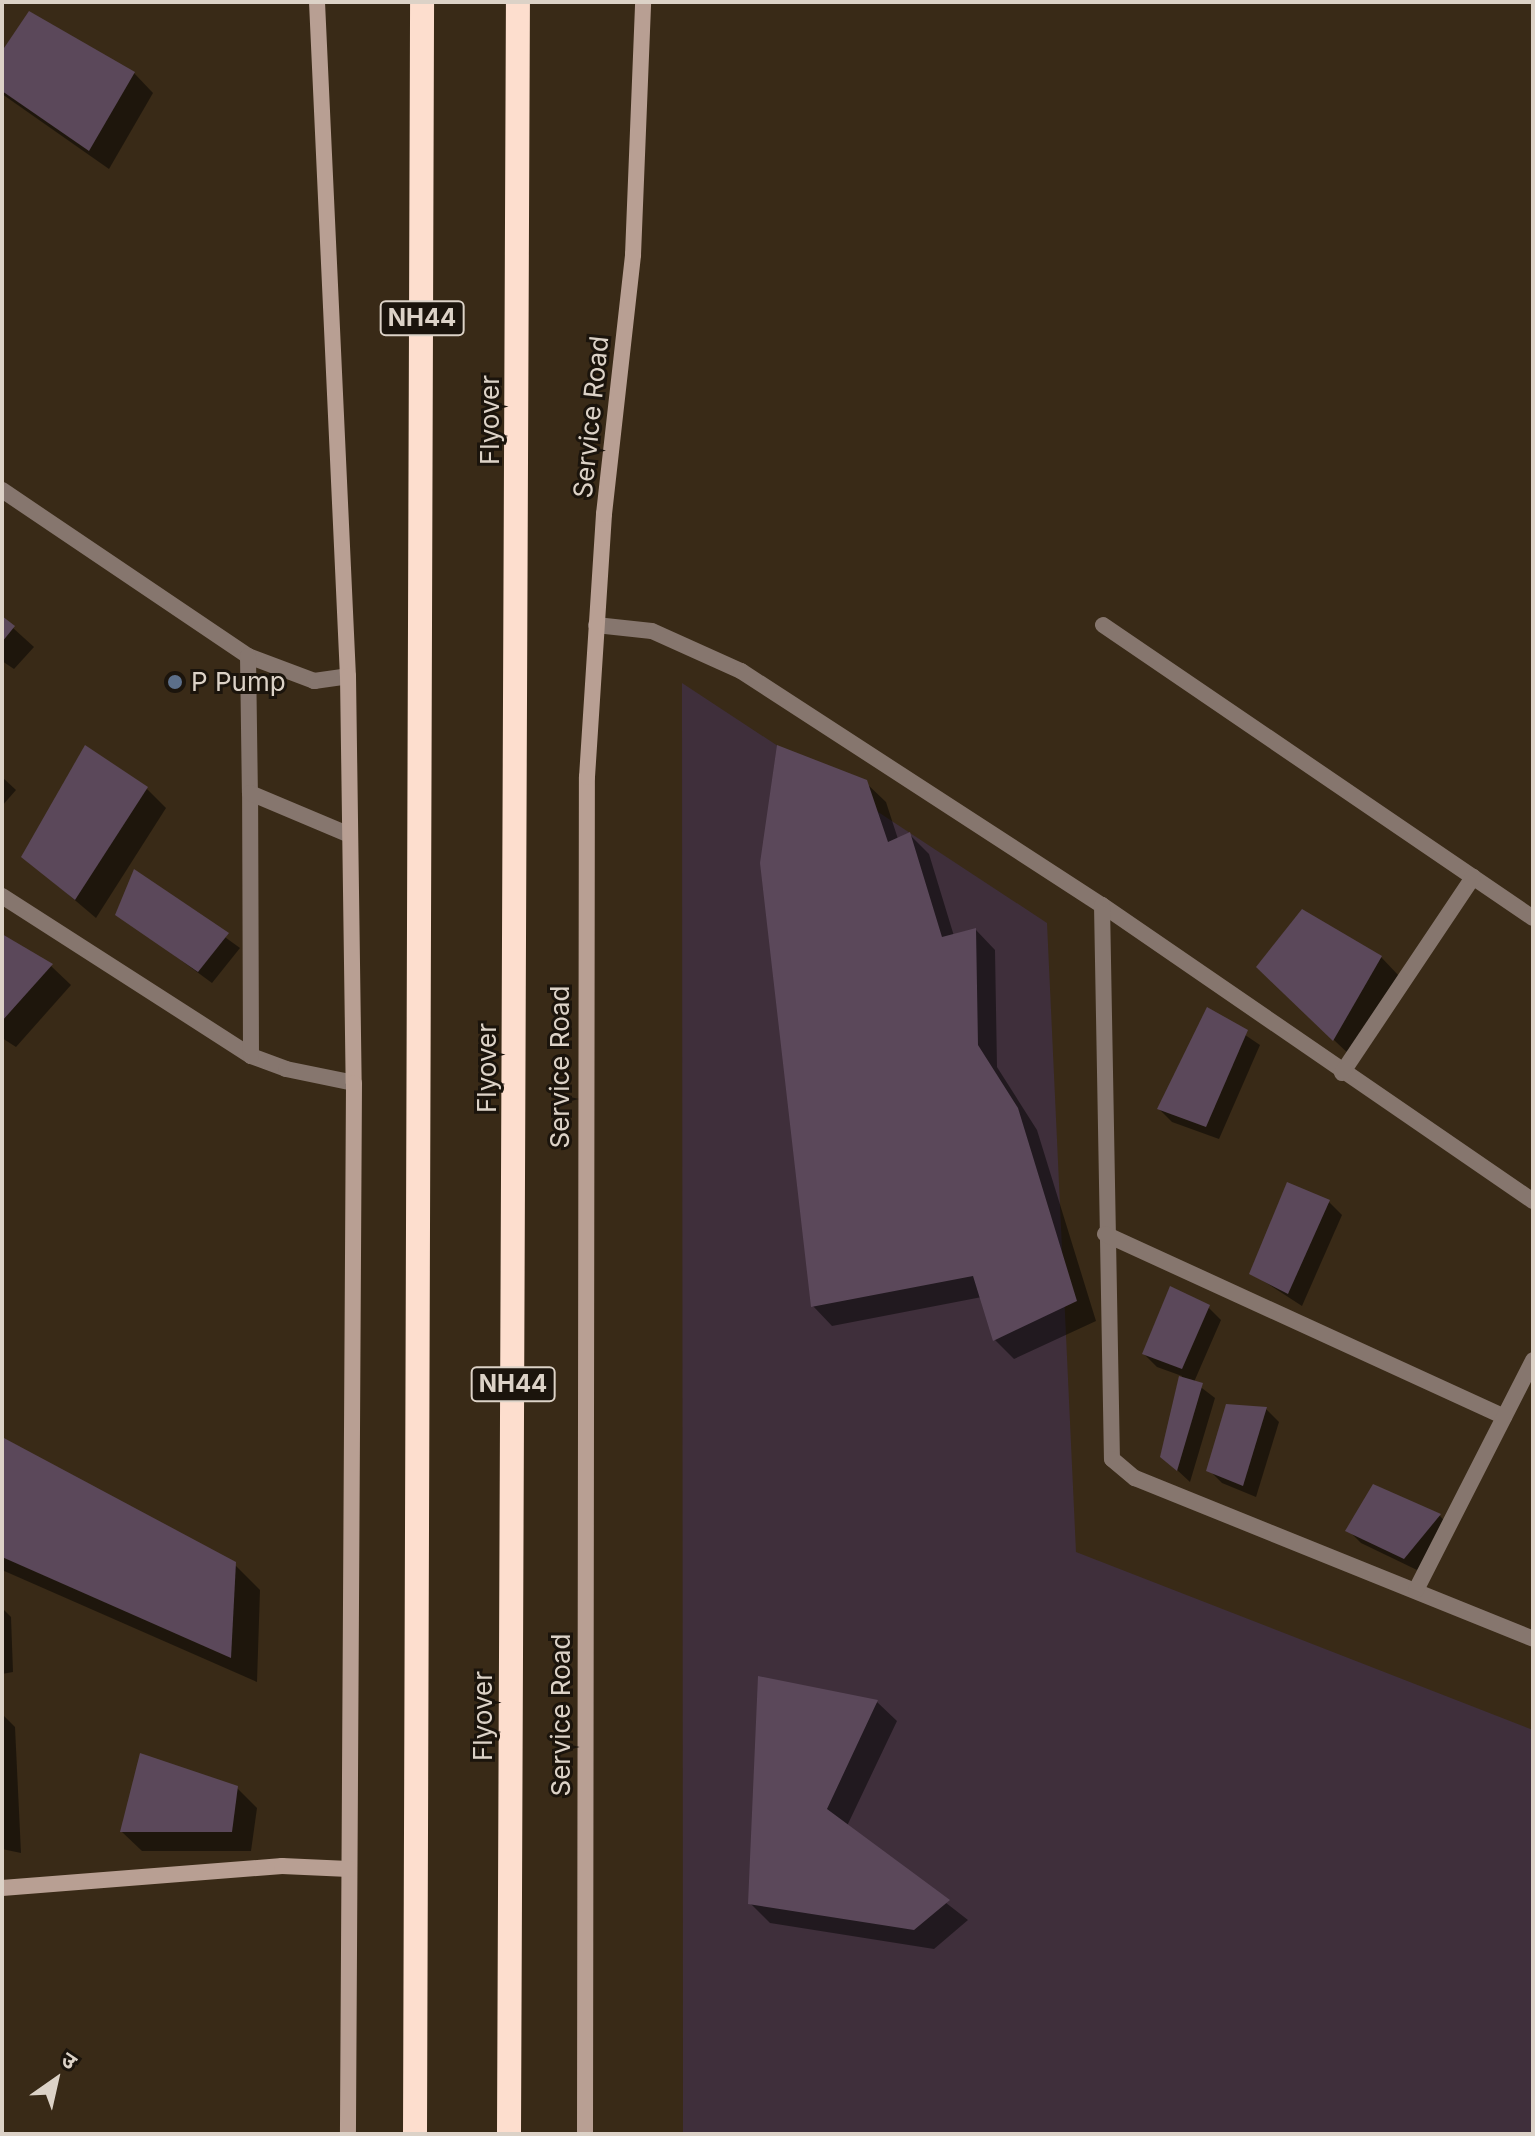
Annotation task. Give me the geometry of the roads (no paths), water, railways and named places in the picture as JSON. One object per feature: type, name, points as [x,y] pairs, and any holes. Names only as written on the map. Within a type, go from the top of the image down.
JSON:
[{"type":"highway","name":"NH44","points":[[415,2134],[422,2]]},
{"type":"highway","name":"Flyover","points":[[509,2134],[518,2]]},
{"type":"street","points":[[317,2],[348,676],[354,1083],[348,2134]]},
{"type":"street","name":"Service Road","points":[[585,2134],[584,947],[596,625],[633,255],[643,2]]},
{"type":"street","points":[[2,490],[248,656],[314,681],[348,676]]},
{"type":"street","points":[[596,625],[652,631],[699,648],[1102,905],[1342,1073],[1533,1201]]},
{"type":"street","points":[[1103,625],[1533,918]]},
{"type":"street","points":[[248,656],[251,1056]]},
{"type":"street","points":[[250,793],[350,835]]},
{"type":"street","points":[[1342,1073],[1473,877]]},
{"type":"street","points":[[2,896],[251,1056],[286,1069],[354,1083]]},
{"type":"street","points":[[1102,905],[1105,1234],[1112,1459],[1135,1478],[1533,1639]]},
{"type":"street","points":[[1105,1234],[1504,1417]]},
{"type":"street","points":[[1416,1590],[1533,1360]]},
{"type":"street","points":[[2,1888],[282,1866],[349,1869]]},
{"type":"place","name":"P Pump","points":[[175,682]]}]
